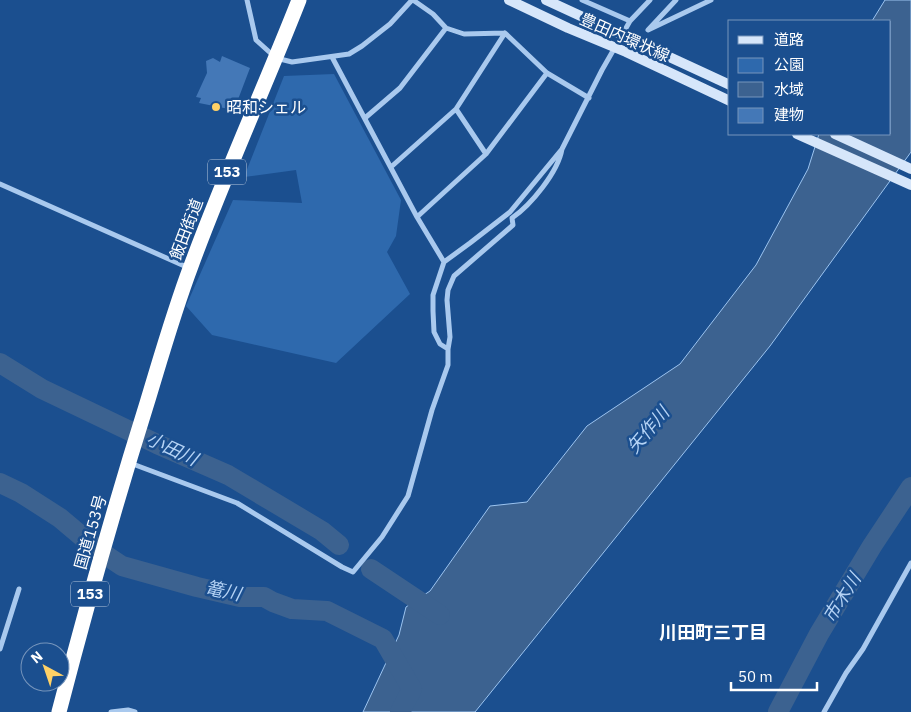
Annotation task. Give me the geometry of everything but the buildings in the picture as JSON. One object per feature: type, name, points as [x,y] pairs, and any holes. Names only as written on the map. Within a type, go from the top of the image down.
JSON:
[{"type":"highway","name":"飯田街道","points":[[124,477],[190,268],[299,0]]},
{"type":"highway","name":"国道153号","points":[[59,712],[90,591],[124,477]]},
{"type":"street","points":[[247,0],[256,40],[276,58],[292,62],[348,54],[362,46],[390,24],[413,0],[433,14],[446,28],[464,34],[505,33],[547,73],[589,98]]},
{"type":"street","name":"豊田内環状線","points":[[509,0],[568,28],[626,52],[728,101]]},
{"type":"street","name":"豊田内環状線","points":[[546,0],[728,84]]},
{"type":"street","points":[[582,0],[630,22]]},
{"type":"street","points":[[448,349],[440,344],[434,332],[432,295],[444,262],[510,212],[562,149],[602,70],[630,22],[650,0]]},
{"type":"street","points":[[676,0],[648,30],[711,0]]},
{"type":"street","points":[[365,118],[400,88],[446,28]]},
{"type":"street","points":[[390,167],[456,109],[505,33]]},
{"type":"street","points":[[332,57],[417,217],[444,262]]},
{"type":"street","points":[[417,217],[486,154],[547,73]]},
{"type":"street","points":[[456,109],[486,154]]},
{"type":"street","points":[[800,135],[911,185]]},
{"type":"street","points":[[837,135],[911,169]]},
{"type":"street","points":[[128,462],[237,503],[353,572],[382,537],[408,496],[432,410],[448,365],[450,337],[448,295],[454,276],[513,225],[512,218],[522,212],[548,179],[560,159],[562,149]]},
{"type":"street","points":[[0,184],[190,268]]},
{"type":"street","points":[[824,712],[846,673],[868,641],[911,563]]},
{"type":"street","points":[[0,649],[19,589]]},
{"type":"street","points":[[111,712],[128,710],[135,712]]},
{"type":"green space","points":[[334,74],[401,200],[396,236],[387,252],[410,294],[336,363],[212,335],[186,306],[233,200],[302,203],[296,170],[244,177],[284,76]]},
{"type":"water","name":"矢作川","points":[[885,0],[911,0],[911,152],[770,346],[475,712],[363,712],[399,635],[406,607],[430,591],[490,506],[527,502],[587,426],[680,364],[756,265],[808,169],[819,135],[891,135],[891,20],[873,20]]},
{"type":"waterway","name":"小田川","points":[[0,363],[42,389],[157,444],[228,475],[322,531],[339,545]]},
{"type":"waterway","name":"篭川","points":[[0,483],[21,493],[60,518],[98,550],[122,566],[240,597],[264,597],[292,609],[327,611],[383,639],[412,689],[400,712]]},
{"type":"waterway","name":"市木川","points":[[778,712],[819,634],[872,546],[911,487]]},
{"type":"waterway","name":"小田川","points":[[371,569],[440,615]]},
{"type":"place","name":"昭和シェル","points":[[216,107]]},
{"type":"district","name":"川田町三丁目","points":[[713,633]]}]
